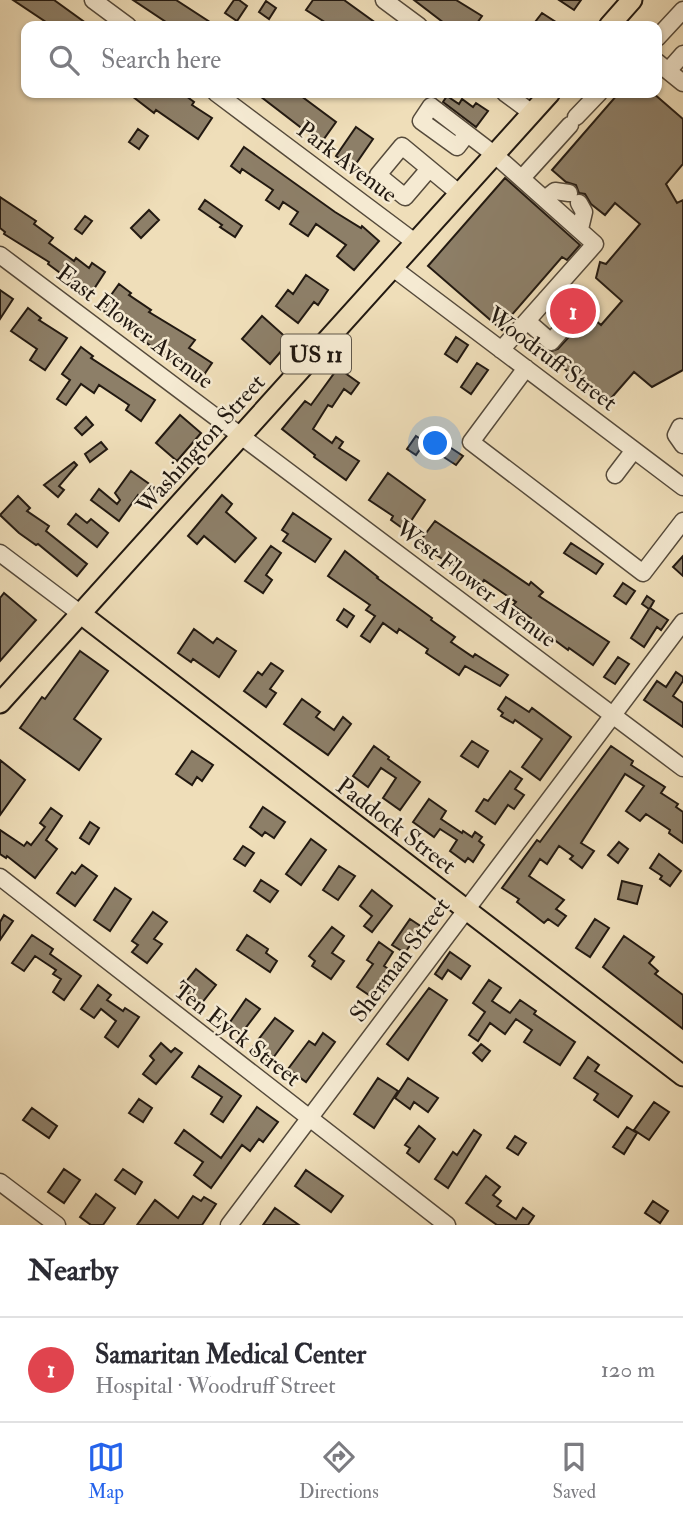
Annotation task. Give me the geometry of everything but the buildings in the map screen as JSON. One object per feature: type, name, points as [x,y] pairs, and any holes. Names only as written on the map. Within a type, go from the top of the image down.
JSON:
[{"type":"main road","points":[[614,21],[632,0]]},
{"type":"main road","name":"Washington Street","points":[[0,703],[546,98]]},
{"type":"main road","name":"Paddock Street","points":[[81,614],[683,1076]]},
{"type":"street","points":[[93,0],[121,21]]},
{"type":"street","points":[[384,0],[412,21]]},
{"type":"street","points":[[662,33],[683,10]]},
{"type":"street","points":[[683,54],[662,67],[683,83]]},
{"type":"street","name":"Park Avenue","points":[[223,98],[416,243]]},
{"type":"street","points":[[512,98],[532,113]]},
{"type":"street","points":[[522,178],[594,98]]},
{"type":"street","points":[[467,134],[522,178],[595,244],[501,350]]},
{"type":"street","points":[[429,169],[460,194]]},
{"type":"street","points":[[545,199],[555,191],[574,198],[584,212],[580,229]]},
{"type":"street","name":"East Flower Avenue","points":[[0,255],[242,436]]},
{"type":"street","name":"Woodruff Street","points":[[393,268],[682,484]]},
{"type":"street","points":[[527,321],[551,342],[570,320],[546,299]]},
{"type":"street","points":[[526,368],[471,442],[643,573],[683,521]]},
{"type":"street","points":[[680,427],[676,435],[683,445]]},
{"type":"street","name":"West Flower Avenue","points":[[242,436],[683,768]]},
{"type":"street","points":[[615,475],[634,450]]},
{"type":"street","points":[[0,553],[81,614]]},
{"type":"street","name":"Sherman Street","points":[[229,1225],[683,622]]},
{"type":"street","name":"Ten Eyck Street","points":[[0,877],[447,1225]]},
{"type":"street","points":[[0,1182],[57,1225]]},
{"type":"place","name":"Samaritan Medical Center","points":[[573,311]]}]
